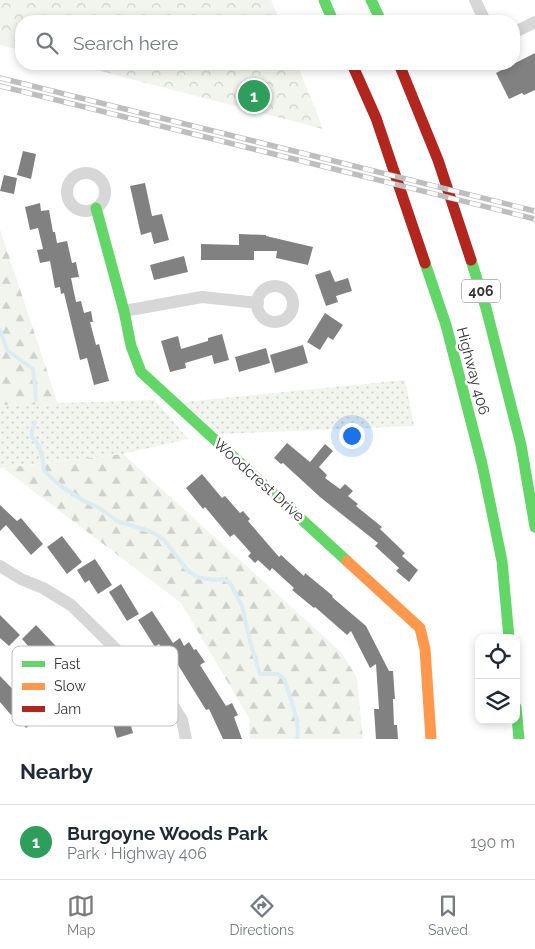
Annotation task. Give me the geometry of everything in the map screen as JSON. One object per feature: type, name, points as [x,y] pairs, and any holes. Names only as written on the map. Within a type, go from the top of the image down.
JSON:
[{"type":"main road","points":[[324,0],[331,15]]},
{"type":"main road","points":[[371,0],[378,15]]},
{"type":"main road","name":"Highway 406","points":[[355,70],[376,118],[446,324],[482,464],[502,561],[509,634]]},
{"type":"main road","name":"Highway 406","points":[[401,70],[438,160],[486,308],[521,445],[535,527]]},
{"type":"main road","name":"Woodcrest Drive","points":[[96,208],[124,311],[131,346],[141,372],[420,628],[425,650],[431,739]]},
{"type":"main road","points":[[518,724],[520,739]]},
{"type":"street","points":[[475,0],[482,15]]},
{"type":"street","points":[[520,29],[535,22]]},
{"type":"street","points":[[124,311],[202,297],[258,303]]},
{"type":"street","points":[[0,566],[21,580],[43,588],[71,605],[113,646]]},
{"type":"street","points":[[178,714],[182,720],[186,739]]},
{"type":"green space","points":[[0,0],[271,0],[277,15],[15,15],[15,49],[0,45]]},
{"type":"green space","points":[[96,70],[299,70],[323,129]]},
{"type":"green space","points":[[0,229],[58,404],[0,405]]},
{"type":"green space","points":[[405,380],[414,426],[219,434],[183,402]]},
{"type":"green space","points":[[155,400],[188,439],[123,454],[0,468],[0,405]]},
{"type":"green space","points":[[123,454],[341,652],[357,678],[363,739],[250,739],[249,718],[181,603],[3,468]]},
{"type":"building","points":[[535,53],[535,90],[509,99],[496,73],[502,70],[520,70],[520,61]]},
{"type":"building","points":[[23,151],[36,154],[31,179],[17,175]]},
{"type":"building","points":[[4,175],[17,178],[14,194],[0,191]]},
{"type":"building","points":[[145,183],[152,216],[162,214],[169,240],[154,244],[151,232],[141,235],[130,186]]},
{"type":"building","points":[[40,203],[41,211],[49,210],[57,243],[67,241],[72,263],[76,262],[79,277],[71,278],[76,302],[81,301],[84,313],[91,311],[93,322],[90,322],[96,345],[99,344],[109,381],[94,385],[87,358],[80,360],[64,293],[61,294],[60,287],[55,288],[50,261],[40,263],[37,250],[43,249],[38,228],[30,230],[25,207]]},
{"type":"building","points":[[239,234],[266,235],[313,247],[308,265],[276,258],[277,251],[254,251],[254,260],[201,260],[201,244],[239,245]]},
{"type":"building","points":[[184,256],[188,272],[154,280],[150,265]]},
{"type":"building","points":[[330,270],[335,282],[348,278],[352,291],[336,296],[338,302],[326,306],[315,275]]},
{"type":"building","points":[[325,313],[343,325],[333,340],[328,337],[320,350],[307,342]]},
{"type":"building","points":[[222,334],[229,360],[214,364],[212,355],[185,363],[186,368],[170,372],[161,341],[178,336],[181,349],[208,341],[208,338]]},
{"type":"building","points":[[303,345],[308,363],[275,373],[270,355]]},
{"type":"building","points":[[266,348],[270,363],[239,372],[235,357]]},
{"type":"building","points":[[287,443],[310,462],[325,444],[333,451],[319,467],[327,475],[325,478],[340,489],[345,484],[353,491],[348,496],[358,504],[356,506],[382,527],[380,529],[405,553],[402,556],[418,570],[409,582],[396,571],[399,568],[375,546],[378,543],[320,497],[283,463],[281,464],[274,458]]},
{"type":"building","points":[[202,474],[222,498],[225,496],[240,513],[243,511],[250,519],[248,521],[279,557],[281,555],[304,576],[305,573],[366,626],[389,671],[393,671],[394,725],[397,725],[398,739],[376,739],[374,709],[379,709],[376,664],[370,668],[351,631],[347,635],[292,590],[294,588],[272,568],[270,571],[258,560],[255,563],[248,556],[251,553],[234,534],[230,537],[205,507],[203,509],[186,488]]},
{"type":"building","points":[[0,505],[17,521],[21,518],[43,544],[31,555],[6,525],[0,531]]},
{"type":"building","points":[[62,536],[82,562],[67,574],[47,547]]},
{"type":"building","points":[[95,559],[112,585],[98,594],[89,580],[85,583],[77,570]]},
{"type":"building","points":[[121,584],[139,614],[127,621],[109,592]]},
{"type":"building","points":[[152,611],[173,643],[180,638],[184,646],[189,642],[194,650],[196,649],[205,662],[200,665],[226,706],[232,703],[238,715],[234,717],[242,739],[223,739],[209,709],[206,710],[178,665],[178,646],[160,646],[159,644],[154,646],[138,620]]},
{"type":"building","points":[[0,615],[20,635],[9,646],[0,638]]},
{"type":"building","points":[[36,625],[56,646],[28,646],[22,639]]},
{"type":"building","points":[[0,676],[12,688],[12,714],[0,702]]},
{"type":"building","points":[[114,726],[131,726],[133,733],[117,738]]},
{"type":"waterway","points":[[0,330],[7,350],[33,369],[36,400]]},
{"type":"waterway","points":[[35,422],[32,437],[39,446],[44,471],[61,486],[84,501],[98,507],[117,521],[157,535],[164,540],[187,570],[197,577],[213,580],[224,579],[230,583],[242,606],[260,674],[278,674],[284,679],[296,717],[297,739]]},
{"type":"railway","points":[[0,78],[535,211]]},
{"type":"railway","points":[[0,86],[535,219]]},
{"type":"traffic: fast","points":[[324,0],[330,15]]},
{"type":"traffic: fast","points":[[371,0],[378,15]]},
{"type":"traffic: fast","points":[[96,208],[124,311],[131,346],[141,372],[347,561]]},
{"type":"traffic: fast","points":[[471,260],[486,308],[521,445],[535,527]]},
{"type":"traffic: fast","points":[[425,263],[446,325],[482,464],[502,561],[509,634]]},
{"type":"traffic: fast","points":[[518,724],[519,739]]},
{"type":"traffic: slow","points":[[347,561],[420,628],[425,649],[431,739]]},
{"type":"traffic: jam","points":[[355,70],[376,118],[425,263]]},
{"type":"traffic: jam","points":[[401,70],[438,160],[471,260]]},
{"type":"place","name":"Burgoyne Woods Park","points":[[254,96]]}]
